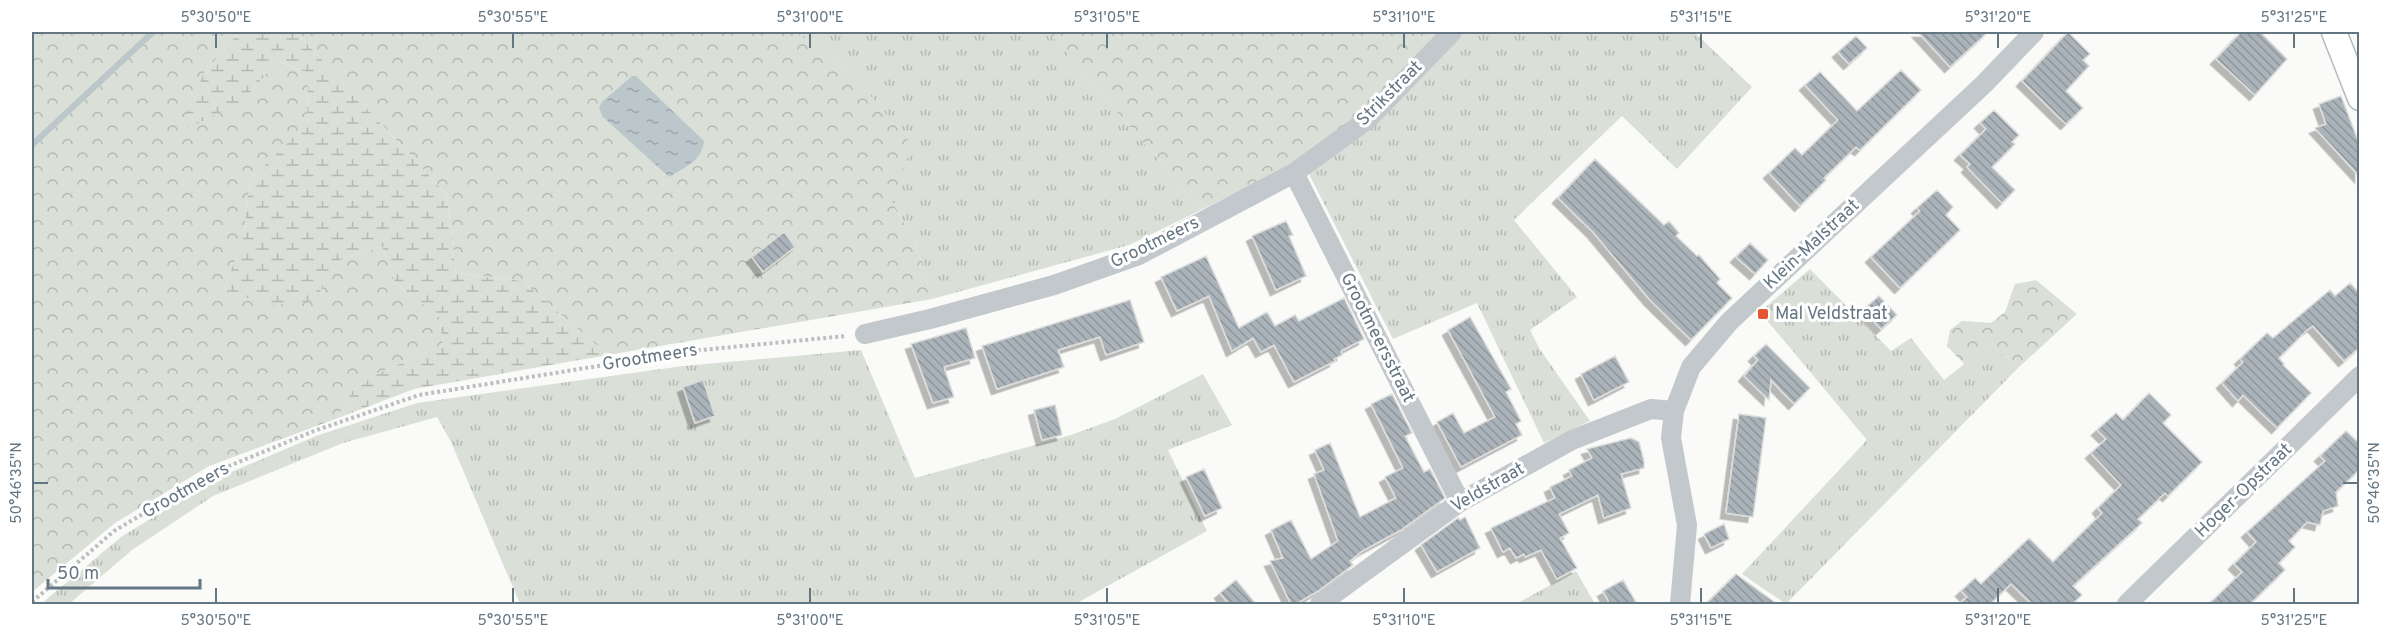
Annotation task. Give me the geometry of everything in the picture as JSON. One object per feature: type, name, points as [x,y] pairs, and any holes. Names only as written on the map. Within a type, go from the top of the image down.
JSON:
[{"type":"main road","points":[[2334,32],[2360,98]]},
{"type":"street","name":"Strikstraat","points":[[1294,173],[1367,120],[1452,32]]},
{"type":"street","name":"Klein-Malstraat","points":[[1680,604],[1687,525],[1671,438],[1674,411],[1691,367],[1730,322],[1984,84],[2034,32]]},
{"type":"street","name":"Grootmeers","points":[[865,334],[908,325],[1054,285],[1139,255],[1294,173]]},
{"type":"street","name":"Grootmeersstraat","points":[[1294,173],[1460,502]]},
{"type":"street","name":"Hoger-Opstraat","points":[[2127,604],[2360,376]]},
{"type":"street","name":"Veldstraat","points":[[1320,604],[1460,502],[1572,440],[1651,410],[1674,411]]},
{"type":"path","name":"Grootmeers","points":[[32,602],[114,531],[213,474],[314,431],[419,395],[691,351],[865,334]]},
{"type":"green space","points":[[32,32],[239,32],[204,73],[241,102],[277,61],[308,73],[307,125],[250,180],[243,240],[224,289],[334,262],[382,246],[395,282],[439,316],[443,345],[376,374],[351,392],[338,418],[209,466],[115,523],[32,592]]},
{"type":"green space","points":[[239,32],[296,32],[447,195],[456,273],[522,281],[608,355],[414,389],[338,418],[351,392],[376,374],[443,345],[439,317],[395,282],[382,246],[334,262],[316,300],[268,306],[224,289],[243,239],[250,180],[307,124],[308,73],[278,61],[241,102],[178,133],[204,73]]},
{"type":"green space","points":[[296,32],[794,32],[851,72],[912,145],[892,201],[916,245],[932,299],[608,355],[522,281],[456,273],[447,195]]},
{"type":"green space","points":[[794,32],[1049,32],[1201,210],[1129,245],[932,299],[916,245],[892,201],[851,72]]},
{"type":"green space","points":[[1049,32],[1438,32],[1358,118],[1284,169],[1201,210]]},
{"type":"green space","points":[[1460,32],[1694,32],[1752,87],[1677,169],[1622,116],[1514,220],[1577,297],[1530,330],[1539,348],[1590,421],[1544,443],[1477,303],[1393,339],[1309,174]]},
{"type":"green space","points":[[1810,269],[1891,351],[1911,338],[1944,380],[1990,344],[2018,368],[1786,604],[1742,574],[1867,440],[1760,312]]},
{"type":"green space","points":[[2036,280],[2077,314],[2018,368],[1990,344],[1965,365],[1947,346],[1950,330],[1962,321],[1991,323],[2005,312],[2015,284]]},
{"type":"green space","points":[[861,350],[915,478],[1071,435],[1115,419],[1203,374],[1232,425],[1168,450],[1207,531],[1075,604],[520,604],[451,442],[437,417],[343,443],[213,496],[132,550],[69,604],[41,604],[121,537],[215,479],[316,436],[417,403],[683,366]]},
{"type":"green space","points":[[1576,571],[1595,604],[1516,604]]},
{"type":"water","points":[[632,76],[636,76],[704,141],[703,148],[696,159],[669,177],[603,117],[599,108],[602,102]]},
{"type":"building","points":[[1918,32],[1988,32],[1950,67]]},
{"type":"building","points":[[2068,32],[2090,54],[2083,60],[2089,66],[2066,91],[2083,108],[2066,124],[2022,81]]},
{"type":"building","points":[[2241,32],[2260,32],[2287,59],[2255,95],[2216,59]]},
{"type":"building","points":[[1856,36],[1867,48],[1849,64],[1838,52]]},
{"type":"building","points":[[1901,70],[1921,90],[1860,150],[1856,147],[1824,178],[1826,180],[1800,206],[1769,173],[1795,148],[1802,155],[1838,120],[1805,85],[1820,72],[1857,111]]},
{"type":"building","points":[[2341,96],[2360,146],[2360,177],[2315,128],[2326,124],[2319,104]]},
{"type":"building","points":[[1994,110],[2019,135],[2012,142],[2015,144],[1992,167],[2015,190],[2002,203],[1967,167],[1970,164],[1960,155],[1986,129],[1980,123]]},
{"type":"building","points":[[1595,159],[1664,225],[1669,221],[1679,233],[1676,236],[1697,256],[1699,255],[1720,279],[1717,283],[1732,298],[1691,340],[1650,300],[1593,232],[1558,198]]},
{"type":"building","points":[[1937,190],[1953,207],[1946,215],[1960,230],[1900,288],[1871,257],[1920,211],[1917,208]]},
{"type":"building","points":[[1286,221],[1293,235],[1289,236],[1306,276],[1276,290],[1252,236]]},
{"type":"building","points":[[784,232],[795,247],[763,272],[752,257]]},
{"type":"building","points":[[1750,243],[1768,260],[1755,274],[1736,257]]},
{"type":"building","points":[[1206,256],[1239,328],[1267,312],[1275,326],[1295,315],[1299,321],[1344,298],[1364,339],[1341,351],[1342,355],[1334,359],[1335,361],[1294,382],[1274,345],[1261,352],[1253,338],[1232,351],[1209,296],[1177,311],[1161,277]]},
{"type":"building","points":[[2350,283],[2360,294],[2360,347],[2344,361],[2313,326],[2306,331],[2279,358],[2311,393],[2277,428],[2243,395],[2238,401],[2222,383],[2243,362],[2240,359],[2267,333],[2273,338],[2330,290],[2335,296]]},
{"type":"building","points":[[1879,296],[1897,315],[1881,329],[1863,310]]},
{"type":"building","points":[[1130,300],[1144,342],[1106,355],[1100,337],[1058,350],[1064,367],[997,389],[982,346]]},
{"type":"building","points":[[1470,317],[1511,389],[1506,392],[1521,421],[1516,424],[1522,435],[1461,467],[1437,422],[1453,413],[1464,433],[1495,417],[1448,330]]},
{"type":"building","points":[[966,328],[975,358],[944,367],[954,397],[933,403],[911,344]]},
{"type":"building","points":[[1766,344],[1810,388],[1794,404],[1771,380],[1769,400],[1744,376],[1758,360],[1754,356]]},
{"type":"building","points":[[1615,356],[1629,382],[1594,400],[1581,374]]},
{"type":"building","points":[[703,380],[715,416],[695,423],[683,387]]},
{"type":"building","points":[[2149,393],[2171,415],[2163,423],[2202,462],[2168,496],[2165,493],[2138,519],[2142,523],[2073,586],[2082,595],[2072,604],[2032,604],[2011,584],[1990,604],[1959,604],[1967,597],[1961,591],[1975,578],[1981,584],[2029,538],[2053,562],[2102,513],[2098,508],[2121,485],[2091,453],[2106,439],[2097,430],[2116,413],[2123,420]]},
{"type":"building","points":[[1392,394],[1412,433],[1405,436],[1424,472],[1430,469],[1445,498],[1401,530],[1362,551],[1350,561],[1353,565],[1318,591],[1296,604],[1291,604],[1270,561],[1283,558],[1271,530],[1291,520],[1311,559],[1338,541],[1314,474],[1324,470],[1315,450],[1330,443],[1360,517],[1396,498],[1385,477],[1403,468],[1371,404]]},
{"type":"building","points":[[1055,405],[1062,435],[1042,440],[1034,410]]},
{"type":"building","points":[[1739,414],[1766,418],[1753,517],[1726,513]]},
{"type":"building","points":[[2346,431],[2360,444],[2360,469],[2336,492],[2338,506],[2323,511],[2320,525],[2307,522],[2289,541],[2295,547],[2279,563],[2285,570],[2250,604],[2209,604],[2242,572],[2234,564],[2256,542],[2247,532],[2325,461],[2320,456]]},
{"type":"building","points":[[1631,438],[1639,442],[1644,468],[1621,474],[1631,508],[1604,518],[1598,495],[1559,514],[1569,533],[1560,538],[1577,568],[1557,579],[1541,550],[1516,558],[1510,548],[1503,552],[1491,528],[1555,498],[1550,487],[1572,476],[1569,470],[1592,458],[1587,449]]},
{"type":"building","points":[[1204,469],[1222,508],[1205,516],[1186,477]]},
{"type":"building","points":[[1465,517],[1480,548],[1437,572],[1421,545],[1458,518],[1460,520]]},
{"type":"building","points":[[1724,524],[1729,539],[1711,548],[1704,534]]},
{"type":"building","points":[[1736,574],[1777,604],[1706,604]]},
{"type":"building","points":[[1236,580],[1256,604],[1229,604],[1220,593]]},
{"type":"building","points":[[1623,580],[1637,604],[1610,604],[1603,591]]},
{"type":"waterway","points":[[32,145],[153,32]]},
{"type":"place","name":"Mal Veldstraat","points":[[1763,314]]}]
